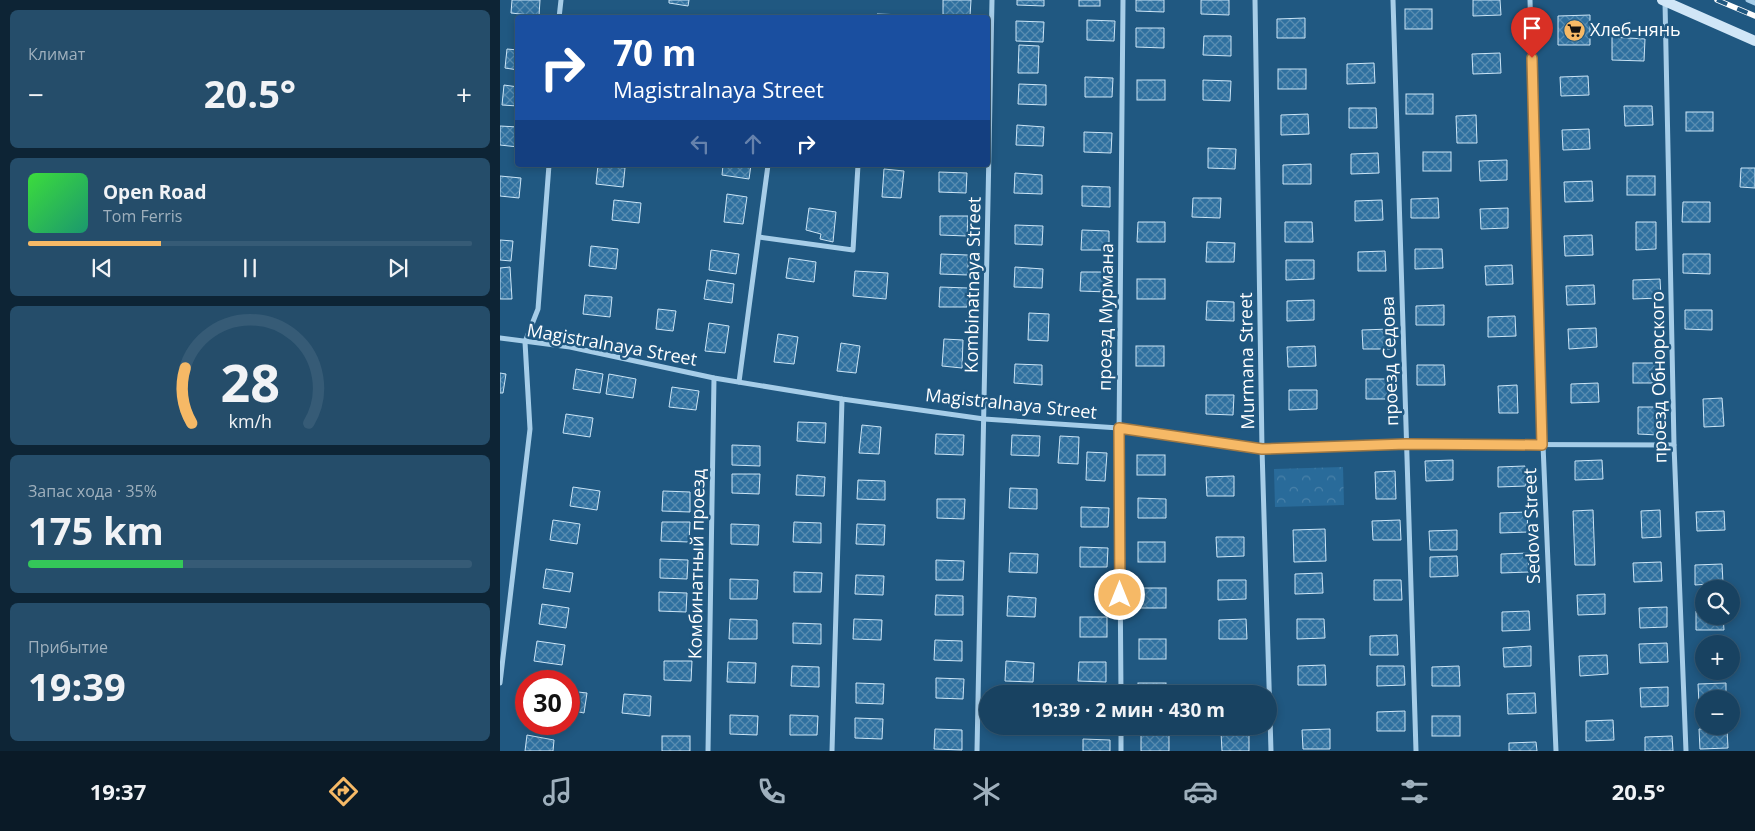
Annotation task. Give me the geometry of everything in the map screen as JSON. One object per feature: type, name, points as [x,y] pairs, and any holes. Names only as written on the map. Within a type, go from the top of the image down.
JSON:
[{"type":"street","points":[[559,15],[560,0]]},
{"type":"street","name":"Kombinatnaya Street","points":[[990,104],[992,0]]},
{"type":"street","name":"проезд Мурмана","points":[[1121,685],[1119,428],[1124,0]]},
{"type":"street","name":"Murmana Street","points":[[1255,0],[1262,449],[1271,751]]},
{"type":"street","name":"проезд Седова","points":[[1393,0],[1416,751]]},
{"type":"street","name":"Sedova Street","points":[[1530,0],[1542,445],[1556,751]]},
{"type":"street","points":[[1748,0],[1755,3]]},
{"type":"street","points":[[1663,1],[1755,41]]},
{"type":"street","name":"проезд Обнорского","points":[[1663,1],[1674,445],[1686,751]]},
{"type":"street","points":[[500,683],[530,429],[525,342],[538,309],[549,167]]},
{"type":"street","points":[[739,382],[768,167]]},
{"type":"street","points":[[759,238],[853,250],[858,167]]},
{"type":"street","name":"Kombinatnaya Street","points":[[977,751],[989,167]]},
{"type":"street","name":"Magistralnaya Street","points":[[500,338],[570,347],[714,378],[842,398],[984,418],[1119,428],[1262,449],[1406,444],[1674,445]]},
{"type":"street","name":"Комбинатный проезд","points":[[708,751],[714,378]]},
{"type":"street","points":[[832,751],[842,398]]},
{"type":"street","points":[[1121,735],[1121,751]]},
{"type":"green space","points":[[1343,467],[1344,505],[1275,507],[1274,469]]},
{"type":"building","points":[[512,0],[540,0],[539,15],[511,13]]},
{"type":"building","points":[[669,0],[689,0],[688,6],[669,3]]},
{"type":"building","points":[[943,0],[971,0],[970,15],[943,15]]},
{"type":"building","points":[[1017,0],[1044,0],[1044,6],[1017,5]]},
{"type":"building","points":[[1079,0],[1100,0],[1100,6],[1079,6]]},
{"type":"building","points":[[1136,0],[1164,0],[1164,12],[1136,11]]},
{"type":"building","points":[[1201,0],[1229,0],[1229,15],[1201,14]]},
{"type":"building","points":[[1473,0],[1500,0],[1501,15],[1473,16]]},
{"type":"building","points":[[1405,9],[1432,9],[1432,29],[1405,29]]},
{"type":"building","name":"Хлеб-нянь","points":[[1590,15],[1590,45],[1558,45],[1558,16]]},
{"type":"building","points":[[1305,18],[1305,38],[1277,38],[1277,19]]},
{"type":"building","points":[[1087,20],[1115,21],[1114,41],[1087,40]]},
{"type":"building","points":[[1016,21],[1044,22],[1043,42],[1016,41]]},
{"type":"building","points":[[1136,28],[1164,28],[1164,48],[1136,47]]},
{"type":"building","points":[[1204,36],[1231,36],[1231,56],[1203,55]]},
{"type":"building","points":[[1612,37],[1645,39],[1644,61],[1612,60]]},
{"type":"building","points":[[1019,45],[1039,46],[1038,73],[1018,73]]},
{"type":"building","points":[[507,49],[515,50],[515,70],[505,68]]},
{"type":"building","points":[[1500,53],[1501,73],[1473,74],[1472,54]]},
{"type":"building","points":[[1374,63],[1375,83],[1347,84],[1347,64]]},
{"type":"building","points":[[1278,69],[1306,69],[1306,89],[1278,89]]},
{"type":"building","points":[[1588,76],[1589,95],[1561,96],[1560,77]]},
{"type":"building","points":[[1085,77],[1113,78],[1112,97],[1085,97]]},
{"type":"building","points":[[1137,80],[1165,80],[1165,100],[1137,100]]},
{"type":"building","points":[[1203,80],[1231,81],[1230,101],[1203,100]]},
{"type":"building","points":[[1019,84],[1046,85],[1046,105],[1018,104]]},
{"type":"building","points":[[504,85],[515,87],[515,106],[502,105]]},
{"type":"building","points":[[1406,94],[1433,94],[1433,114],[1406,114]]},
{"type":"building","points":[[1624,106],[1652,106],[1653,125],[1625,126]]},
{"type":"building","points":[[1349,108],[1376,108],[1377,128],[1349,128]]},
{"type":"building","points":[[1686,112],[1713,112],[1713,131],[1686,131]]},
{"type":"building","points":[[1308,114],[1309,134],[1281,135],[1281,115]]},
{"type":"building","points":[[1476,115],[1477,143],[1457,143],[1456,116]]},
{"type":"building","points":[[1017,125],[1044,127],[1043,146],[1016,145]]},
{"type":"building","points":[[500,126],[515,127],[515,147],[500,145]]},
{"type":"building","points":[[1589,129],[1590,149],[1563,150],[1562,130]]},
{"type":"building","points":[[1084,132],[1112,133],[1111,153],[1084,152]]},
{"type":"building","points":[[1208,148],[1236,149],[1235,169],[1208,168]]},
{"type":"building","points":[[1423,152],[1451,152],[1451,171],[1423,171]]},
{"type":"building","points":[[1378,153],[1379,173],[1351,174],[1351,154]]},
{"type":"building","points":[[1507,160],[1507,180],[1480,181],[1479,161]]},
{"type":"building","points":[[1311,164],[1311,184],[1283,184],[1283,165]]},
{"type":"building","points":[[598,167],[625,168],[623,187],[596,184]]},
{"type":"building","points":[[723,167],[751,167],[749,179],[722,175]]},
{"type":"building","points":[[1741,168],[1755,168],[1755,188],[1740,187]]},
{"type":"building","points":[[884,169],[904,171],[901,198],[882,197]]},
{"type":"building","points":[[939,172],[967,173],[966,193],[939,192]]},
{"type":"building","points":[[1015,173],[1042,175],[1042,194],[1014,193]]},
{"type":"building","points":[[500,176],[521,178],[519,198],[500,196]]},
{"type":"building","points":[[1627,176],[1655,176],[1655,195],[1627,195]]},
{"type":"building","points":[[1592,181],[1593,201],[1565,202],[1564,182]]},
{"type":"building","points":[[1082,186],[1110,187],[1110,207],[1082,206]]},
{"type":"building","points":[[727,194],[747,197],[743,224],[724,222]]},
{"type":"building","points":[[1193,198],[1221,198],[1220,218],[1192,217]]},
{"type":"building","points":[[1438,198],[1439,218],[1411,218],[1411,199]]},
{"type":"building","points":[[614,200],[641,203],[639,223],[612,220]]},
{"type":"building","points":[[1382,200],[1383,220],[1355,221],[1355,201]]},
{"type":"building","points":[[1683,202],[1710,202],[1710,222],[1682,222]]},
{"type":"building","points":[[809,208],[836,212],[833,242],[820,239],[821,234],[806,230]]},
{"type":"building","points":[[1508,208],[1508,228],[1481,229],[1480,209]]},
{"type":"building","points":[[940,216],[968,216],[967,236],[940,235]]},
{"type":"building","points":[[1138,222],[1165,222],[1165,242],[1137,242]]},
{"type":"building","points":[[1285,222],[1312,222],[1313,242],[1285,242]]},
{"type":"building","points":[[1636,222],[1656,222],[1656,249],[1636,250]]},
{"type":"building","points":[[1015,225],[1043,226],[1042,245],[1015,244]]},
{"type":"building","points":[[1082,230],[1109,231],[1109,250],[1081,250]]},
{"type":"building","points":[[1592,235],[1593,255],[1565,256],[1564,236]]},
{"type":"building","points":[[500,240],[513,241],[511,261],[500,260]]},
{"type":"building","points":[[1207,242],[1235,243],[1234,262],[1206,262]]},
{"type":"building","points":[[591,246],[618,249],[616,269],[589,266]]},
{"type":"building","points":[[1415,249],[1442,249],[1443,268],[1415,269]]},
{"type":"building","points":[[711,250],[739,254],[736,274],[709,270]]},
{"type":"building","points":[[1385,251],[1386,271],[1358,271],[1358,252]]},
{"type":"building","points":[[941,254],[968,255],[968,275],[940,274]]},
{"type":"building","points":[[1683,254],[1710,254],[1710,274],[1683,273]]},
{"type":"building","points":[[789,258],[816,262],[814,282],[786,278]]},
{"type":"building","points":[[1286,260],[1314,260],[1314,279],[1286,280]]},
{"type":"building","points":[[1512,265],[1513,284],[1486,285],[1485,266]]},
{"type":"building","points":[[510,267],[512,299],[500,299],[500,268]]},
{"type":"building","points":[[1015,267],[1043,269],[1042,288],[1014,287]]},
{"type":"building","points":[[855,271],[888,273],[886,299],[853,296]]},
{"type":"building","points":[[1081,272],[1108,272],[1108,292],[1080,291]]},
{"type":"building","points":[[1137,279],[1165,279],[1165,299],[1137,299]]},
{"type":"building","points":[[1660,279],[1661,298],[1633,299],[1633,280]]},
{"type":"building","points":[[707,280],[734,284],[732,303],[704,299]]},
{"type":"building","points":[[1594,285],[1595,304],[1567,305],[1566,286]]},
{"type":"building","points":[[940,287],[968,288],[967,307],[939,307]]},
{"type":"building","points":[[585,295],[612,297],[610,317],[583,314]]},
{"type":"building","points":[[1314,300],[1314,320],[1287,321],[1287,301]]},
{"type":"building","points":[[1207,301],[1234,302],[1234,321],[1206,320]]},
{"type":"building","points":[[1444,305],[1444,325],[1416,325],[1416,306]]},
{"type":"building","points":[[658,309],[676,311],[673,331],[656,329]]},
{"type":"building","points":[[1685,310],[1712,310],[1712,330],[1685,329]]},
{"type":"building","points":[[1029,313],[1049,314],[1048,341],[1028,340]]},
{"type":"building","points":[[1515,316],[1516,336],[1488,337],[1488,317]]},
{"type":"building","points":[[709,323],[729,326],[725,353],[705,351]]},
{"type":"building","points":[[1596,328],[1597,347],[1569,349],[1568,329]]},
{"type":"building","points":[[1390,329],[1390,349],[1363,349],[1362,330]]},
{"type":"building","points":[[778,334],[798,337],[794,364],[774,362]]},
{"type":"building","points":[[944,339],[963,340],[962,368],[942,366]]},
{"type":"building","points":[[841,343],[860,346],[856,373],[837,371]]},
{"type":"building","points":[[1136,346],[1164,346],[1164,366],[1136,366]]},
{"type":"building","points":[[1315,346],[1316,366],[1288,367],[1287,347]]},
{"type":"building","points":[[1633,363],[1661,363],[1661,383],[1633,383]]},
{"type":"building","points":[[1015,364],[1042,365],[1042,385],[1014,383]]},
{"type":"building","points":[[1417,365],[1444,365],[1445,385],[1417,385]]},
{"type":"building","points":[[576,369],[603,374],[600,393],[573,389]]},
{"type":"building","points":[[500,373],[506,374],[503,393],[500,393]]},
{"type":"building","points":[[609,374],[636,379],[633,398],[606,394]]},
{"type":"building","points":[[1366,379],[1393,379],[1394,399],[1366,399]]},
{"type":"building","points":[[1598,383],[1599,402],[1571,403],[1571,384]]},
{"type":"building","points":[[1517,385],[1518,413],[1499,413],[1498,386]]},
{"type":"building","points":[[672,387],[699,391],[696,410],[669,407]]},
{"type":"building","points":[[1289,390],[1317,390],[1317,409],[1289,410]]},
{"type":"building","points":[[1206,395],[1234,395],[1233,415],[1206,414]]},
{"type":"building","points":[[1722,398],[1724,426],[1704,427],[1703,399]]},
{"type":"building","points":[[1638,407],[1658,407],[1658,435],[1638,434]]},
{"type":"building","points":[[566,414],[593,418],[590,437],[563,433]]},
{"type":"building","points":[[798,422],[826,423],[825,443],[797,441]]},
{"type":"building","points":[[862,425],[881,427],[879,454],[859,453]]},
{"type":"building","points":[[936,434],[964,435],[963,455],[935,454]]},
{"type":"building","points":[[1012,435],[1040,436],[1039,456],[1011,455]]},
{"type":"building","points":[[1060,436],[1079,437],[1078,464],[1058,463]]},
{"type":"building","points":[[732,445],[760,446],[760,466],[732,465]]},
{"type":"building","points":[[1087,452],[1107,453],[1105,481],[1086,480]]},
{"type":"building","points":[[1137,455],[1165,455],[1165,475],[1137,475]]},
{"type":"building","points":[[1453,460],[1453,480],[1426,481],[1425,461]]},
{"type":"building","points":[[1602,460],[1603,479],[1575,480],[1575,461]]},
{"type":"building","points":[[1525,466],[1526,486],[1498,487],[1498,467]]},
{"type":"building","points":[[1395,471],[1396,499],[1376,499],[1375,472]]},
{"type":"building","points":[[732,474],[760,474],[759,494],[732,493]]},
{"type":"building","points":[[797,475],[825,477],[824,496],[796,495]]},
{"type":"building","points":[[1234,476],[1234,496],[1207,496],[1206,477]]},
{"type":"building","points":[[858,480],[885,481],[885,500],[857,499]]},
{"type":"building","points":[[573,487],[600,491],[597,510],[570,506]]},
{"type":"building","points":[[1010,488],[1037,489],[1037,509],[1009,508]]},
{"type":"building","points":[[663,491],[690,492],[690,512],[662,511]]},
{"type":"building","points":[[1138,498],[1166,499],[1166,518],[1138,518]]},
{"type":"building","points":[[937,499],[965,499],[964,519],[937,518]]},
{"type":"building","points":[[1081,507],[1109,508],[1108,527],[1081,527]]},
{"type":"building","points":[[1593,510],[1595,565],[1575,565],[1573,511]]},
{"type":"building","points":[[1660,510],[1661,537],[1642,538],[1641,511]]},
{"type":"building","points":[[1724,511],[1725,530],[1697,531],[1696,512]]},
{"type":"building","points":[[1527,512],[1528,532],[1500,533],[1500,513]]},
{"type":"building","points":[[553,520],[580,524],[577,544],[550,540]]},
{"type":"building","points":[[1400,520],[1401,540],[1373,540],[1372,521]]},
{"type":"building","points":[[662,522],[690,522],[689,542],[661,541]]},
{"type":"building","points":[[794,522],[821,523],[821,543],[793,542]]},
{"type":"building","points":[[731,524],[759,525],[758,545],[731,544]]},
{"type":"building","points":[[857,524],[885,525],[884,545],[856,544]]},
{"type":"building","points":[[1325,529],[1326,561],[1294,562],[1293,530]]},
{"type":"building","points":[[1457,530],[1457,550],[1430,550],[1429,531]]},
{"type":"building","points":[[1216,537],[1244,537],[1244,556],[1217,557]]},
{"type":"building","points":[[1138,542],[1165,542],[1165,562],[1138,562]]},
{"type":"building","points":[[1080,547],[1108,548],[1107,567],[1080,567]]},
{"type":"building","points":[[1010,553],[1038,554],[1037,573],[1009,572]]},
{"type":"building","points":[[1528,553],[1529,572],[1501,573],[1501,554]]},
{"type":"building","points":[[1457,556],[1458,576],[1430,577],[1430,557]]},
{"type":"building","points":[[660,559],[688,560],[687,579],[660,578]]},
{"type":"building","points":[[936,560],[964,561],[963,580],[936,580]]},
{"type":"building","points":[[1661,562],[1662,581],[1634,582],[1633,563]]},
{"type":"building","points":[[1722,564],[1723,580],[1695,580],[1695,565]]},
{"type":"building","points":[[546,569],[573,573],[570,592],[543,588]]},
{"type":"building","points":[[794,572],[822,573],[821,592],[794,592]]},
{"type":"building","points":[[1322,573],[1323,593],[1295,594],[1295,574]]},
{"type":"building","points":[[856,575],[884,576],[883,595],[855,594]]},
{"type":"building","points":[[730,579],[758,580],[757,599],[730,599]]},
{"type":"building","points":[[1218,580],[1246,580],[1246,599],[1218,600]]},
{"type":"building","points":[[1374,580],[1401,580],[1402,600],[1374,600]]},
{"type":"building","points":[[1138,588],[1166,588],[1166,608],[1138,608]]},
{"type":"building","points":[[659,592],[687,593],[686,612],[659,611]]},
{"type":"building","points":[[1605,594],[1605,614],[1578,615],[1577,595]]},
{"type":"building","points":[[936,595],[963,596],[963,615],[935,615]]},
{"type":"building","points":[[1008,596],[1036,598],[1035,617],[1007,616]]},
{"type":"building","points":[[542,604],[569,608],[566,628],[539,624]]},
{"type":"building","points":[[1667,607],[1667,627],[1640,628],[1639,608]]},
{"type":"building","points":[[1529,611],[1530,630],[1502,631],[1502,612]]},
{"type":"building","points":[[1080,617],[1107,617],[1107,637],[1080,637]]},
{"type":"building","points":[[730,619],[757,620],[757,639],[729,639]]},
{"type":"building","points":[[854,619],[882,620],[881,640],[853,639]]},
{"type":"building","points":[[1246,619],[1247,639],[1219,639],[1219,620]]},
{"type":"building","points":[[1297,619],[1324,619],[1325,638],[1297,639]]},
{"type":"building","points":[[793,623],[821,624],[821,644],[793,643]]},
{"type":"building","points":[[1696,625],[1724,625],[1724,630],[1696,630]]},
{"type":"building","points":[[1397,635],[1398,655],[1370,655],[1370,636]]},
{"type":"building","points":[[1139,639],[1166,639],[1166,659],[1139,659]]},
{"type":"building","points":[[935,640],[962,641],[962,661],[934,660]]},
{"type":"building","points":[[537,641],[565,645],[562,665],[534,661]]},
{"type":"building","points":[[1667,643],[1668,662],[1640,663],[1639,644]]},
{"type":"building","points":[[1531,646],[1531,666],[1504,667],[1503,648]]},
{"type":"building","points":[[1607,655],[1608,674],[1580,676],[1579,656]]},
{"type":"building","points":[[664,661],[692,661],[691,681],[664,680]]},
{"type":"building","points":[[1006,661],[1034,663],[1033,682],[1005,681]]},
{"type":"building","points":[[728,662],[756,663],[755,683],[727,682]]},
{"type":"building","points":[[1079,662],[1106,662],[1106,682],[1078,681]]},
{"type":"building","points":[[1325,665],[1326,685],[1298,685],[1298,666]]},
{"type":"building","points":[[792,666],[819,667],[819,687],[791,686]]},
{"type":"building","points":[[1377,666],[1404,666],[1405,685],[1377,686]]},
{"type":"building","points":[[1459,666],[1460,686],[1432,686],[1432,667]]},
{"type":"building","points":[[936,678],[964,679],[963,699],[936,698]]},
{"type":"building","points":[[856,683],[884,684],[883,704],[856,703]]},
{"type":"building","points":[[1138,683],[1166,683],[1166,685],[1138,685]]},
{"type":"building","points":[[1726,683],[1726,690],[1698,690],[1698,684]]},
{"type":"building","points":[[1668,687],[1668,706],[1641,707],[1640,688]]},
{"type":"building","points":[[580,692],[587,693],[584,713],[580,712]]},
{"type":"building","points":[[1535,693],[1536,713],[1508,714],[1507,694]]},
{"type":"building","points":[[624,694],[651,696],[650,716],[622,713]]},
{"type":"building","points":[[1405,711],[1405,731],[1377,731],[1377,712]]},
{"type":"building","points":[[730,715],[758,716],[757,735],[730,734]]},
{"type":"building","points":[[790,715],[818,716],[817,735],[790,735]]},
{"type":"building","points":[[1432,716],[1460,716],[1460,736],[1432,736]]},
{"type":"building","points":[[855,718],[883,719],[882,739],[855,738]]},
{"type":"building","points":[[1613,720],[1614,740],[1586,741],[1586,721]]},
{"type":"building","points":[[935,729],[962,730],[962,750],[934,749]]},
{"type":"building","points":[[1330,729],[1330,749],[1303,749],[1302,730]]},
{"type":"building","points":[[527,735],[554,740],[553,751],[525,751]]},
{"type":"building","points":[[1141,735],[1169,735],[1169,751],[1141,751]]},
{"type":"building","points":[[1221,735],[1249,735],[1249,751],[1222,751]]},
{"type":"building","points":[[1699,735],[1727,735],[1728,748],[1700,749]]},
{"type":"building","points":[[662,736],[690,736],[690,751],[662,751]]},
{"type":"building","points":[[1672,736],[1673,751],[1645,751],[1645,737]]},
{"type":"building","points":[[1083,739],[1110,740],[1110,751],[1083,751]]},
{"type":"building","points":[[1536,742],[1537,751],[1509,751],[1509,743]]},
{"type":"railway","points":[[1717,0],[1755,16]]},
{"type":"place","name":"Хлеб-нянь","points":[[1574,30]]},
{"type":"route","points":[[1120,595],[1119,428],[1262,449],[1406,444],[1542,445],[1532,58]]}]
